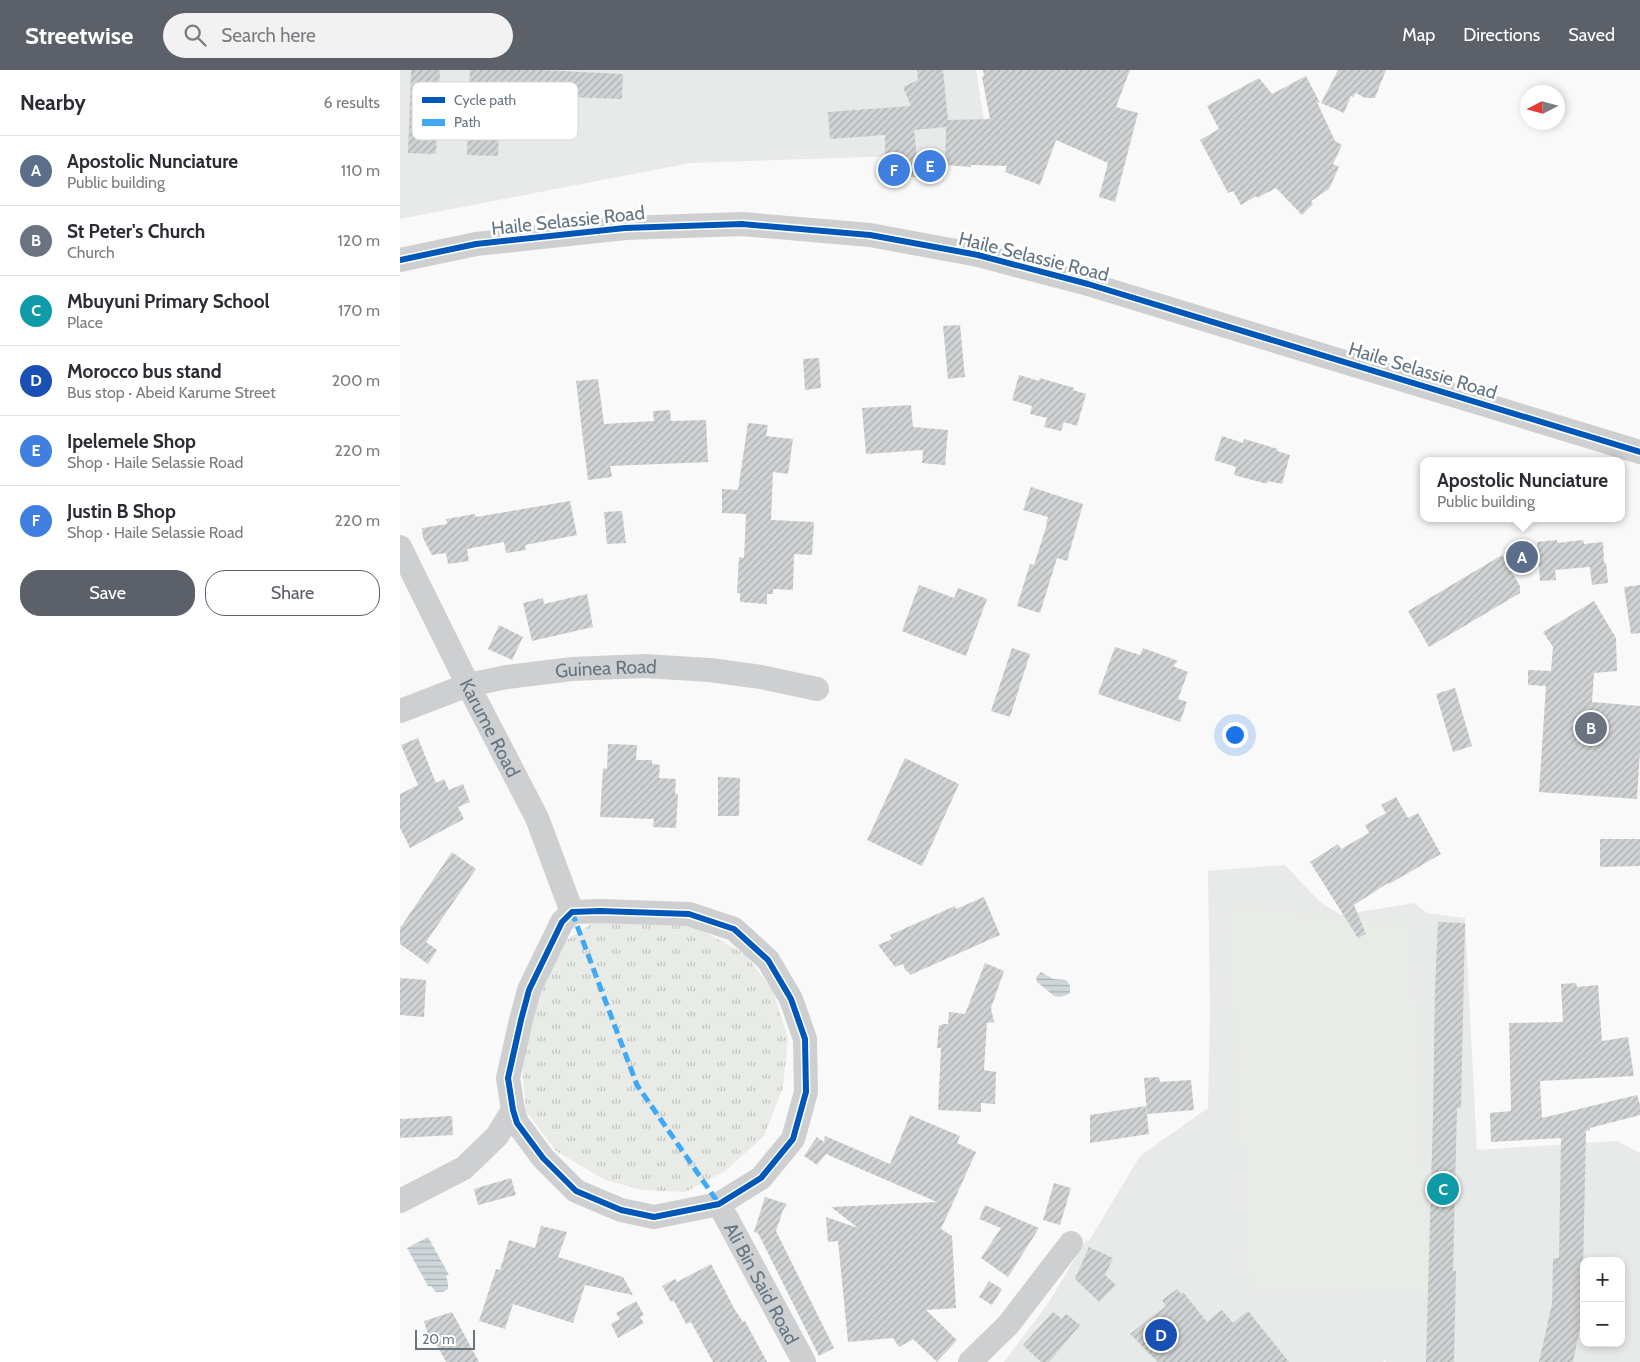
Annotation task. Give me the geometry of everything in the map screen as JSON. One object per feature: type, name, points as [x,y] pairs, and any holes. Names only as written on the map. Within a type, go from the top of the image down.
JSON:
[{"type":"street","name":"Haile Selassie Road","points":[[400,260],[476,244],[625,228],[742,224],[870,235],[978,255],[1088,284],[1640,452]]},
{"type":"street","name":"Karume Road","points":[[400,547],[468,686],[537,818],[572,912]]},
{"type":"street","name":"Guinea Road","points":[[400,711],[468,686],[507,678],[552,671],[644,666],[710,670],[817,689]]},
{"type":"street","points":[[600,910],[688,914],[734,928],[768,960],[791,999],[805,1038],[806,1092],[794,1139],[761,1178],[719,1204],[654,1217],[621,1210],[576,1191],[542,1158],[517,1123],[513,1110],[508,1078],[529,990],[562,922],[572,912],[600,910]]},
{"type":"street","points":[[400,1200],[464,1168],[497,1136],[513,1110]]},
{"type":"street","name":"Ali Bin Said Road","points":[[719,1204],[804,1362]]},
{"type":"street","points":[[970,1362],[1008,1325],[1071,1243]]},
{"type":"shaded area","points":[[400,70],[976,70],[989,153],[690,163],[400,219]]},
{"type":"shaded area","points":[[1285,865],[1320,902],[1341,915],[1414,903],[1427,913],[1465,918],[1477,1150],[1617,1141],[1640,1153],[1640,1362],[1387,1362],[1383,1360],[1384,1362],[1004,1362],[1049,1302],[1086,1240],[1089,1241],[1140,1156],[1208,1108],[1210,1012],[1208,871]]},
{"type":"shaded area","points":[[1041,972],[1053,979],[1066,980],[1070,986],[1070,993],[1058,997],[1054,996],[1037,982],[1036,977]]},
{"type":"shaded area","points":[[428,1237],[449,1275],[446,1276],[448,1289],[443,1292],[436,1292],[431,1286],[428,1286],[407,1248]]},
{"type":"green space","points":[[1226,904],[1412,925],[1430,1289],[1249,1288]]},
{"type":"green space","points":[[594,922],[694,926],[745,954],[773,991],[788,1038],[783,1087],[764,1136],[725,1171],[685,1192],[643,1190],[605,1180],[556,1151],[526,1111],[522,1063],[533,1008],[562,943]]},
{"type":"building","points":[[411,70],[440,70],[439,82],[412,82],[412,140],[437,140],[436,153],[408,153]]},
{"type":"building","points":[[470,70],[541,70],[623,74],[622,99],[578,97],[578,82],[470,82]]},
{"type":"building","points":[[917,70],[943,70],[948,120],[990,119],[982,77],[984,76],[983,70],[1130,70],[1116,107],[1138,113],[1115,202],[1099,197],[1108,163],[1056,140],[1040,185],[1005,172],[1007,166],[971,165],[971,167],[945,165],[946,127],[914,130],[917,160],[940,159],[940,177],[905,177],[905,181],[885,182],[885,135],[830,139],[828,112],[911,106],[903,87],[918,80]]},
{"type":"building","points":[[1338,70],[1386,70],[1375,98],[1365,98],[1356,93],[1353,97],[1351,96],[1344,113],[1321,103]]},
{"type":"building","points":[[1306,76],[1320,103],[1317,102],[1335,141],[1342,145],[1333,164],[1339,167],[1329,189],[1311,201],[1313,204],[1302,215],[1276,188],[1257,198],[1256,196],[1241,205],[1233,191],[1228,193],[1200,140],[1219,129],[1207,106],[1259,78],[1272,94]]},
{"type":"building","points":[[468,140],[499,140],[498,156],[467,155]]},
{"type":"building","points":[[960,325],[965,377],[948,379],[943,326]]},
{"type":"building","points":[[819,358],[821,388],[805,390],[803,359]]},
{"type":"building","points":[[1019,375],[1039,381],[1040,378],[1074,388],[1073,390],[1086,394],[1077,426],[1064,422],[1061,431],[1044,427],[1047,418],[1030,414],[1032,406],[1012,400]]},
{"type":"building","points":[[598,379],[604,424],[654,421],[653,411],[670,410],[671,421],[706,420],[708,462],[610,466],[612,477],[588,480],[576,381]]},
{"type":"building","points":[[911,405],[913,427],[948,430],[945,465],[922,463],[923,450],[866,454],[862,408]]},
{"type":"building","points":[[748,423],[768,425],[766,436],[793,439],[788,474],[773,472],[771,520],[814,522],[812,555],[794,554],[793,590],[773,589],[773,594],[767,594],[767,604],[740,602],[740,593],[737,593],[739,557],[744,558],[746,514],[722,513],[722,489],[738,490]]},
{"type":"building","points":[[1222,436],[1243,443],[1244,439],[1278,449],[1277,451],[1290,455],[1282,484],[1268,481],[1267,484],[1234,475],[1236,467],[1214,460]]},
{"type":"building","points":[[1031,487],[1083,504],[1067,561],[1057,558],[1040,613],[1017,606],[1030,564],[1034,565],[1048,517],[1023,510]]},
{"type":"building","points":[[570,501],[577,535],[525,545],[526,550],[506,553],[504,542],[467,549],[469,561],[448,564],[446,553],[432,555],[423,538],[422,528],[447,524],[446,519],[475,514],[476,517]]},
{"type":"building","points":[[622,511],[626,543],[607,544],[604,512]]},
{"type":"building","points":[[1557,540],[1557,543],[1583,540],[1584,544],[1603,542],[1604,563],[1606,563],[1608,583],[1592,585],[1590,567],[1555,570],[1556,580],[1540,581],[1537,542]]},
{"type":"building","points":[[1502,555],[1520,586],[1520,593],[1429,647],[1408,611]]},
{"type":"building","points":[[919,585],[954,598],[958,588],[987,599],[966,656],[902,631]]},
{"type":"building","points":[[1640,585],[1640,633],[1631,634],[1624,587]]},
{"type":"building","points":[[587,594],[593,627],[532,641],[523,603],[543,598],[544,604]]},
{"type":"building","points":[[1594,601],[1616,638],[1617,671],[1594,673],[1592,702],[1640,706],[1637,799],[1539,792],[1546,686],[1528,685],[1528,670],[1551,671],[1553,647],[1543,632]]},
{"type":"building","points":[[499,625],[523,637],[512,660],[488,649]]},
{"type":"building","points":[[1115,647],[1140,655],[1143,648],[1178,661],[1173,666],[1188,672],[1178,699],[1187,702],[1180,722],[1098,694]]},
{"type":"building","points":[[1012,648],[1030,654],[1010,717],[991,711]]},
{"type":"building","points":[[1455,688],[1472,746],[1453,752],[1436,694]]},
{"type":"building","points":[[418,738],[436,783],[444,779],[449,790],[463,784],[470,802],[458,807],[464,819],[410,848],[400,828],[400,794],[418,785],[401,745]]},
{"type":"building","points":[[608,744],[637,745],[636,760],[652,760],[652,764],[660,765],[659,778],[676,779],[675,794],[678,794],[676,828],[653,827],[654,819],[600,817],[603,768],[607,769]]},
{"type":"building","points":[[905,758],[959,784],[922,866],[867,840]]},
{"type":"building","points":[[718,777],[740,778],[739,816],[718,816]]},
{"type":"building","points":[[1396,797],[1408,818],[1418,813],[1441,854],[1388,883],[1354,905],[1366,934],[1358,938],[1310,862],[1338,844],[1341,849],[1369,833],[1365,825],[1386,813],[1381,805]]},
{"type":"building","points":[[1600,839],[1640,839],[1640,866],[1600,867]]},
{"type":"building","points":[[452,852],[476,869],[426,942],[437,950],[428,964],[400,944],[400,928]]},
{"type":"building","points":[[984,897],[1000,935],[910,975],[908,971],[906,972],[903,964],[895,967],[878,945],[892,939],[890,935],[955,906],[956,909]]},
{"type":"building","points":[[1438,922],[1465,923],[1461,1108],[1457,1108],[1453,1271],[1456,1271],[1454,1362],[1426,1362]]},
{"type":"building","points":[[985,963],[1004,971],[991,1008],[994,1022],[987,1023],[984,1070],[996,1072],[995,1104],[981,1103],[981,1112],[938,1110],[941,1048],[937,1048],[939,1025],[948,1024],[949,1012],[965,1014]]},
{"type":"building","points":[[400,978],[426,980],[424,1017],[400,1015]]},
{"type":"building","points":[[1576,983],[1577,987],[1598,985],[1602,1041],[1628,1037],[1634,1076],[1540,1081],[1542,1118],[1637,1095],[1640,1115],[1590,1128],[1590,1130],[1586,1131],[1583,1257],[1580,1257],[1580,1327],[1573,1362],[1539,1362],[1552,1304],[1553,1258],[1559,1258],[1561,1138],[1491,1142],[1490,1113],[1511,1111],[1509,1023],[1563,1022],[1561,984]]},
{"type":"building","points":[[1159,1077],[1160,1082],[1191,1080],[1194,1110],[1147,1114],[1144,1078]]},
{"type":"building","points":[[1146,1106],[1149,1134],[1090,1143],[1090,1115]]},
{"type":"building","points":[[910,1115],[960,1136],[957,1143],[976,1152],[941,1229],[952,1236],[956,1308],[926,1310],[957,1340],[937,1362],[913,1339],[899,1347],[893,1338],[848,1342],[838,1241],[828,1242],[826,1217],[858,1228],[831,1207],[937,1202],[826,1154],[817,1165],[804,1156],[817,1137],[824,1142],[825,1136],[890,1164]]},
{"type":"building","points":[[452,1116],[453,1135],[400,1138],[400,1119]]},
{"type":"building","points":[[511,1178],[516,1195],[478,1205],[474,1189]]},
{"type":"building","points":[[1054,1183],[1071,1188],[1060,1225],[1043,1220]]},
{"type":"building","points":[[765,1197],[787,1204],[776,1231],[834,1348],[819,1356],[758,1233],[754,1232]]},
{"type":"building","points":[[985,1205],[1039,1228],[1008,1277],[981,1258],[1001,1228],[979,1219]]},
{"type":"building","points":[[541,1226],[567,1232],[558,1257],[623,1277],[633,1295],[585,1285],[573,1323],[513,1304],[505,1329],[479,1321],[496,1269],[500,1270],[509,1240],[535,1248]]},
{"type":"building","points":[[1089,1247],[1113,1258],[1105,1275],[1116,1285],[1099,1302],[1075,1279]]},
{"type":"building","points":[[711,1264],[735,1310],[743,1322],[745,1321],[767,1362],[713,1362],[691,1322],[686,1324],[674,1301],[671,1302],[662,1286],[675,1279],[677,1282]]},
{"type":"building","points":[[989,1281],[1002,1289],[992,1305],[979,1297]]},
{"type":"building","points":[[1177,1289],[1181,1294],[1183,1292],[1207,1322],[1222,1310],[1233,1323],[1248,1311],[1289,1362],[1158,1362],[1130,1334],[1166,1306],[1162,1300]]},
{"type":"building","points":[[636,1301],[644,1315],[640,1317],[644,1323],[618,1338],[611,1324],[620,1319],[616,1313]]},
{"type":"building","points":[[452,1312],[479,1362],[446,1362],[434,1340],[430,1342],[424,1321]]},
{"type":"building","points":[[1053,1312],[1062,1319],[1066,1314],[1080,1325],[1049,1362],[1041,1362],[1023,1345]]},
{"type":"marked path","points":[[572,912],[637,1085],[719,1204]]},
{"type":"cycle path","points":[[400,260],[476,244],[625,228],[742,224],[870,235],[978,255],[1088,284],[1640,452]]},
{"type":"cycle path","points":[[600,911],[689,914],[734,929],[768,960],[791,999],[805,1039],[806,1092],[793,1139],[761,1178],[719,1204],[654,1217],[621,1210],[576,1191],[543,1158],[517,1123],[508,1078],[529,990],[562,922],[572,912],[600,911]]},
{"type":"place","name":"Ipelemele Shop","points":[[930,166]]},
{"type":"place","name":"Justin B Shop","points":[[894,170]]},
{"type":"place","name":"Apostolic Nunciature","points":[[1522,557]]},
{"type":"place","name":"St Peter's Church","points":[[1591,728]]},
{"type":"place","name":"Mbuyuni Primary School","points":[[1443,1189]]},
{"type":"place","name":"Morocco bus stand","points":[[1161,1335]]}]
